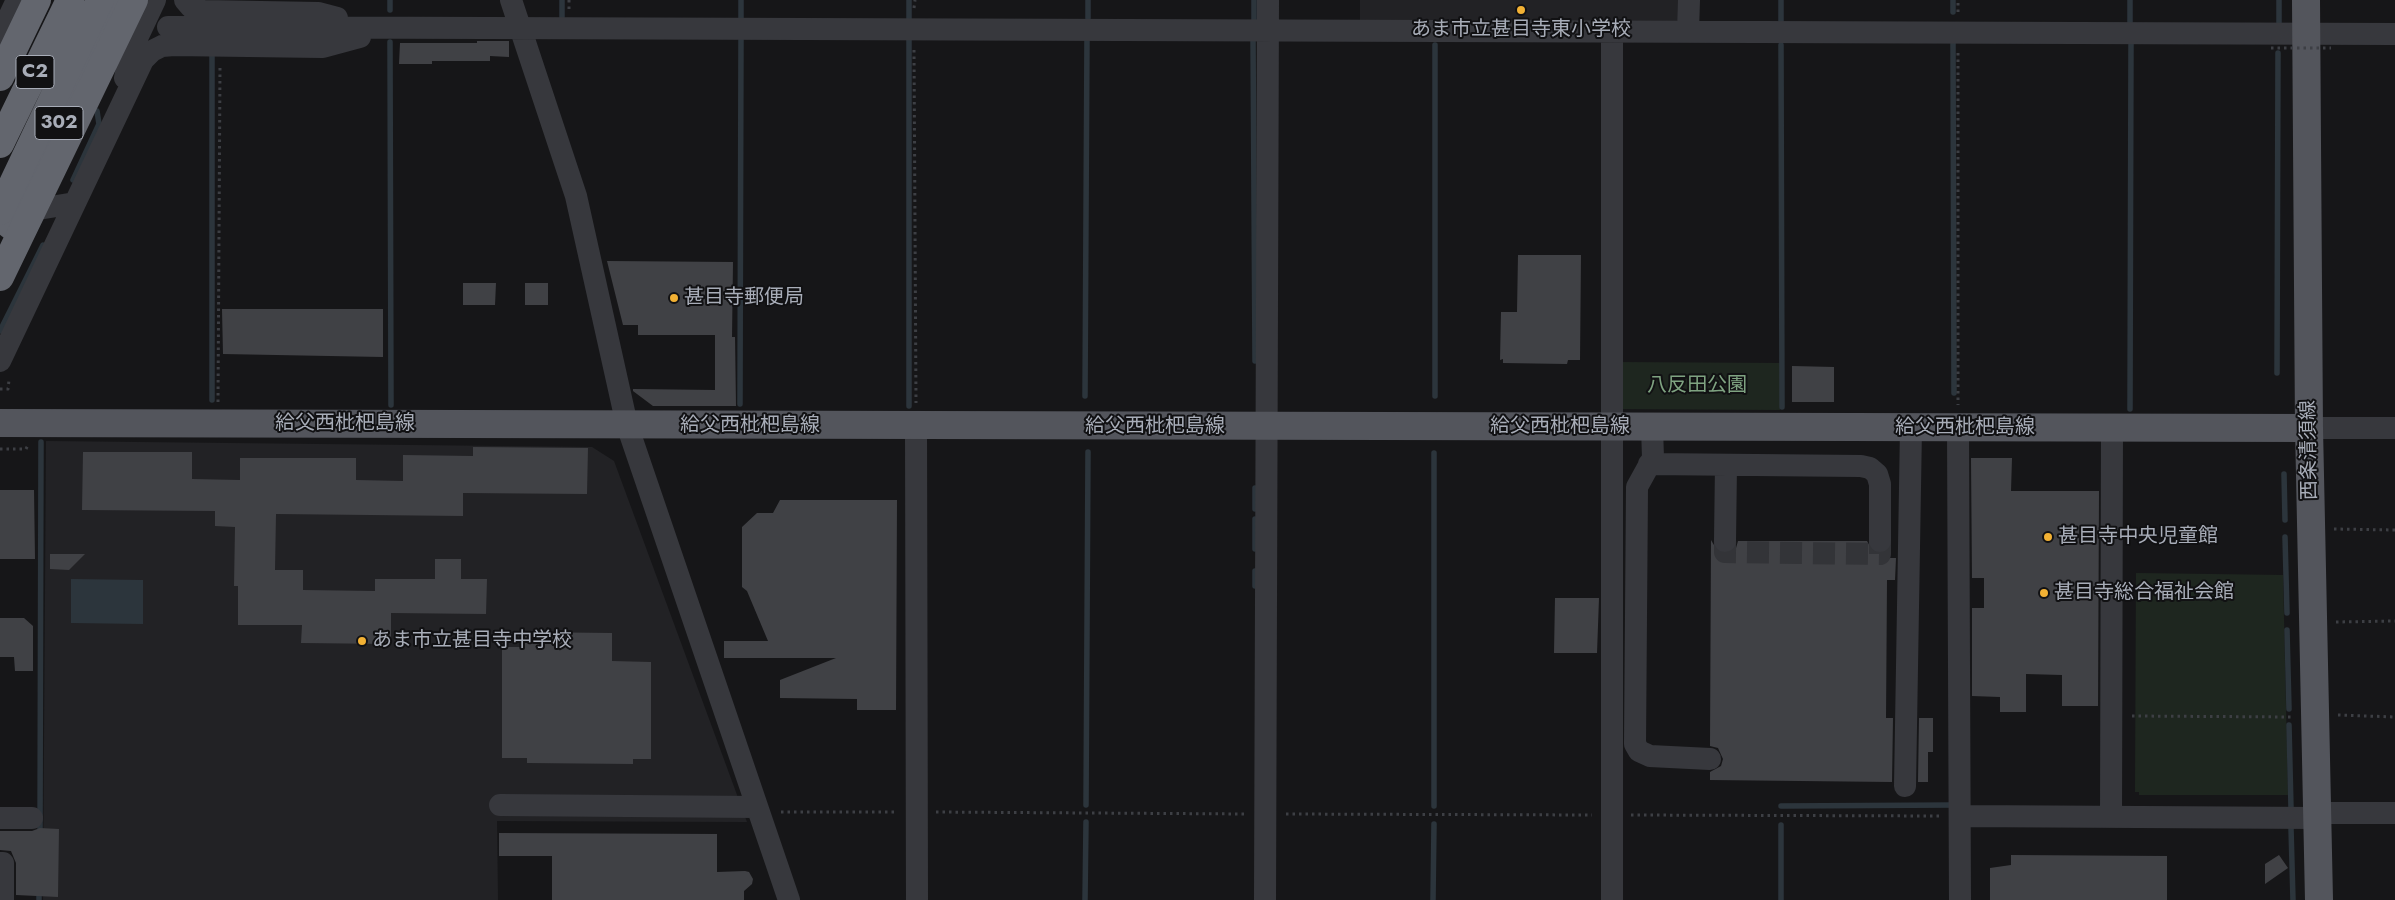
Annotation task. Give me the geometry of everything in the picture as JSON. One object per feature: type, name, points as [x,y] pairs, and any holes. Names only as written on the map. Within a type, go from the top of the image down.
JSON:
[{"type":"highway","points":[[0,77],[37,0]]},
{"type":"highway","name":"C2","points":[[0,144],[70,0]]},
{"type":"highway","name":"C2","points":[[8,212],[100,0]]},
{"type":"highway","name":"302","points":[[0,246],[8,212],[117,0]]},
{"type":"highway","points":[[0,277],[134,0]]},
{"type":"main road","name":"西条清須線","points":[[2306,0],[2309,428],[2319,900]]},
{"type":"main road","name":"給父西枇杷島線","points":[[0,423],[2309,428]]},
{"type":"street","points":[[0,36],[18,0]]},
{"type":"street","points":[[118,114],[130,54],[155,0]]},
{"type":"street","points":[[185,0],[191,7],[202,11],[318,13],[386,29]]},
{"type":"street","points":[[511,0],[576,196],[627,425],[789,900]]},
{"type":"street","points":[[1265,900],[1268,0]]},
{"type":"street","points":[[1688,0],[1688,32]]},
{"type":"street","points":[[168,27],[2395,34]]},
{"type":"street","points":[[0,361],[143,60],[152,51],[162,46],[323,47],[386,29]]},
{"type":"street","points":[[1612,32],[1612,900]]},
{"type":"street","points":[[8,212],[76,203]]},
{"type":"street","points":[[916,426],[917,900]]},
{"type":"street","points":[[1652,428],[1653,458],[1637,487],[1635,744],[1640,751],[1650,756],[1710,759]]},
{"type":"street","points":[[1905,786],[1911,428]]},
{"type":"street","points":[[1958,428],[1960,900]]},
{"type":"street","points":[[2111,817],[2112,428]]},
{"type":"street","points":[[2309,428],[2395,428]]},
{"type":"street","points":[[1649,464],[1861,466],[1870,468],[1877,474],[1880,484],[1880,542]]},
{"type":"street","points":[[1725,540],[1726,465]]},
{"type":"street","points":[[500,805],[757,809]]},
{"type":"street","points":[[1960,816],[2111,817],[2395,813]]},
{"type":"street","points":[[0,818],[32,818]]},
{"type":"street","points":[[0,863],[3,863],[3,900]]},
{"type":"path","points":[[914,30],[916,426]]},
{"type":"path","points":[[1958,33],[1958,428]]},
{"type":"path","points":[[218,423],[220,46]]},
{"type":"path","points":[[2271,48],[2332,48]]},
{"type":"path","points":[[2311,529],[2395,530]]},
{"type":"path","points":[[2313,622],[2395,621]]},
{"type":"path","points":[[2131,716],[2395,717]]},
{"type":"path","points":[[757,809],[917,812],[1960,816]]},
{"type":"shaded area","name":"あま市立甚目寺東小学校","points":[[1360,0],[1682,0],[1677,25],[1360,21]]},
{"type":"shaded area","name":"あま市立甚目寺中学校","points":[[46,441],[592,447],[614,461],[747,822],[497,821],[498,900],[43,900]]},
{"type":"shaded area","points":[[71,579],[143,580],[143,624],[71,623]]},
{"type":"green space","name":"八反田公園","points":[[1615,362],[1780,363],[1780,410],[1615,409]]},
{"type":"green space","points":[[2136,573],[2283,575],[2288,795],[2139,795],[2139,792],[2135,792]]},
{"type":"building","points":[[477,41],[509,41],[509,57],[490,56],[490,61],[432,61],[432,64],[399,64],[400,43],[477,43]]},
{"type":"building","points":[[1518,255],[1581,255],[1580,360],[1568,360],[1567,364],[1503,363],[1503,359],[1500,360],[1501,312],[1517,312]]},
{"type":"building","points":[[607,261],[733,262],[732,337],[735,337],[736,406],[653,406],[633,391],[633,389],[715,390],[715,335],[638,335],[638,325],[623,325]]},
{"type":"building","points":[[463,283],[496,283],[495,305],[463,305]]},
{"type":"building","points":[[525,283],[548,283],[548,305],[525,305]]},
{"type":"building","points":[[222,309],[383,309],[383,357],[223,354]]},
{"type":"building","points":[[1792,366],[1834,367],[1834,402],[1792,402]]},
{"type":"building","points":[[473,447],[588,448],[587,494],[463,493],[463,516],[276,514],[275,570],[303,570],[303,590],[375,591],[375,579],[435,579],[435,559],[461,559],[461,579],[487,579],[486,614],[391,613],[391,644],[301,643],[302,625],[238,625],[238,586],[234,586],[235,527],[215,526],[215,511],[82,510],[83,452],[192,452],[192,479],[240,480],[240,458],[356,458],[356,480],[403,481],[403,455],[473,456]]},
{"type":"building","name":"甚目寺総合福祉会館","points":[[1971,458],[2012,458],[2011,491],[2099,491],[2098,706],[2062,706],[2062,675],[2026,674],[2026,712],[2000,712],[2000,697],[1972,696],[1972,608],[1984,608],[1984,578],[1972,578]]},
{"type":"building","points":[[0,490],[34,490],[35,559],[0,559]]},
{"type":"building","points":[[780,500],[897,500],[896,710],[857,710],[857,699],[780,698],[780,680],[836,658],[724,658],[724,641],[768,641],[747,591],[742,587],[742,527],[757,513],[773,513]]},
{"type":"building","points":[[1711,540],[1718,552],[1725,554],[1736,548],[1738,541],[1867,541],[1873,552],[1880,554],[1887,552],[1887,558],[1896,558],[1895,580],[1887,580],[1886,718],[1893,718],[1892,782],[1710,780],[1710,772],[1721,766],[1723,759],[1718,748],[1710,746]]},
{"type":"building","points":[[50,554],[85,554],[69,570],[50,569]]},
{"type":"building","points":[[1555,598],[1599,598],[1597,653],[1554,653]]},
{"type":"building","points":[[0,618],[24,618],[33,626],[33,671],[15,671],[14,657],[0,657]]},
{"type":"building","points":[[523,632],[612,633],[612,661],[651,662],[651,759],[633,759],[633,764],[527,763],[527,758],[502,758],[502,647],[523,647]]},
{"type":"building","points":[[1919,718],[1933,718],[1933,752],[1928,752],[1928,782],[1918,782]]},
{"type":"building","points":[[40,828],[59,829],[58,897],[16,895],[16,863],[11,851],[0,850],[0,831],[32,831]]},
{"type":"building","points":[[499,833],[717,834],[717,872],[745,871],[749,872],[753,879],[752,884],[744,891],[744,900],[552,900],[552,856],[499,856]]},
{"type":"building","points":[[2011,855],[2167,856],[2167,900],[1990,900],[1990,868],[2011,865]]},
{"type":"building","points":[[2279,855],[2288,868],[2265,884],[2265,864]]},
{"type":"waterway","points":[[390,0],[390,10]]},
{"type":"waterway","points":[[562,0],[562,21]]},
{"type":"waterway","points":[[741,0],[741,20]]},
{"type":"waterway","points":[[909,0],[909,23]]},
{"type":"waterway","points":[[1088,0],[1088,18]]},
{"type":"waterway","points":[[1254,0],[1254,23]]},
{"type":"waterway","points":[[1781,0],[1781,23]]},
{"type":"waterway","points":[[1953,0],[1953,12]]},
{"type":"waterway","points":[[2130,0],[2130,27]]},
{"type":"waterway","points":[[2279,0],[2279,25]]},
{"type":"waterway","points":[[740,404],[741,36]]},
{"type":"waterway","points":[[906,36],[909,36],[909,406]]},
{"type":"waterway","points":[[1085,396],[1087,37]]},
{"type":"waterway","points":[[1253,37],[1255,361]]},
{"type":"waterway","points":[[2130,409],[2131,40]]},
{"type":"waterway","points":[[1953,41],[1954,393]]},
{"type":"waterway","points":[[390,42],[391,405]]},
{"type":"waterway","points":[[1435,45],[1435,396]]},
{"type":"waterway","points":[[1781,45],[1782,407]]},
{"type":"waterway","points":[[212,53],[212,400]]},
{"type":"waterway","points":[[2277,373],[2278,53]]},
{"type":"waterway","points":[[73,180],[99,124],[97,111]]},
{"type":"waterway","points":[[0,331],[43,245]]},
{"type":"waterway","points":[[40,834],[41,442]]},
{"type":"waterway","points":[[1086,805],[1088,452]]},
{"type":"waterway","points":[[1434,453],[1434,806]]},
{"type":"waterway","points":[[2284,474],[2285,520]]},
{"type":"waterway","points":[[1255,488],[1255,509]]},
{"type":"waterway","points":[[1255,519],[1255,549]]},
{"type":"waterway","points":[[2285,537],[2287,613]]},
{"type":"waterway","points":[[1255,571],[1255,586]]},
{"type":"waterway","points":[[2287,630],[2289,709]]},
{"type":"waterway","points":[[2289,725],[2291,808]]},
{"type":"waterway","points":[[1781,806],[1954,805]]},
{"type":"waterway","points":[[1085,900],[1086,822]]},
{"type":"waterway","points":[[1433,900],[1434,824]]},
{"type":"waterway","points":[[1781,825],[1781,900]]},
{"type":"waterway","points":[[2291,828],[2293,900]]},
{"type":"waterway","points":[[39,889],[39,900]]},
{"type":"tunnel","points":[[1725,541],[1725,552],[1880,554],[1880,541]]},
{"type":"place","name":"あま市立甚目寺東小学校","points":[[1521,10]]},
{"type":"place","name":"甚目寺郵便局","points":[[674,298]]},
{"type":"place","name":"甚目寺中央児童館","points":[[2048,537]]},
{"type":"place","name":"甚目寺総合福祉会館","points":[[2044,593]]},
{"type":"place","name":"あま市立甚目寺中学校","points":[[362,641]]}]
